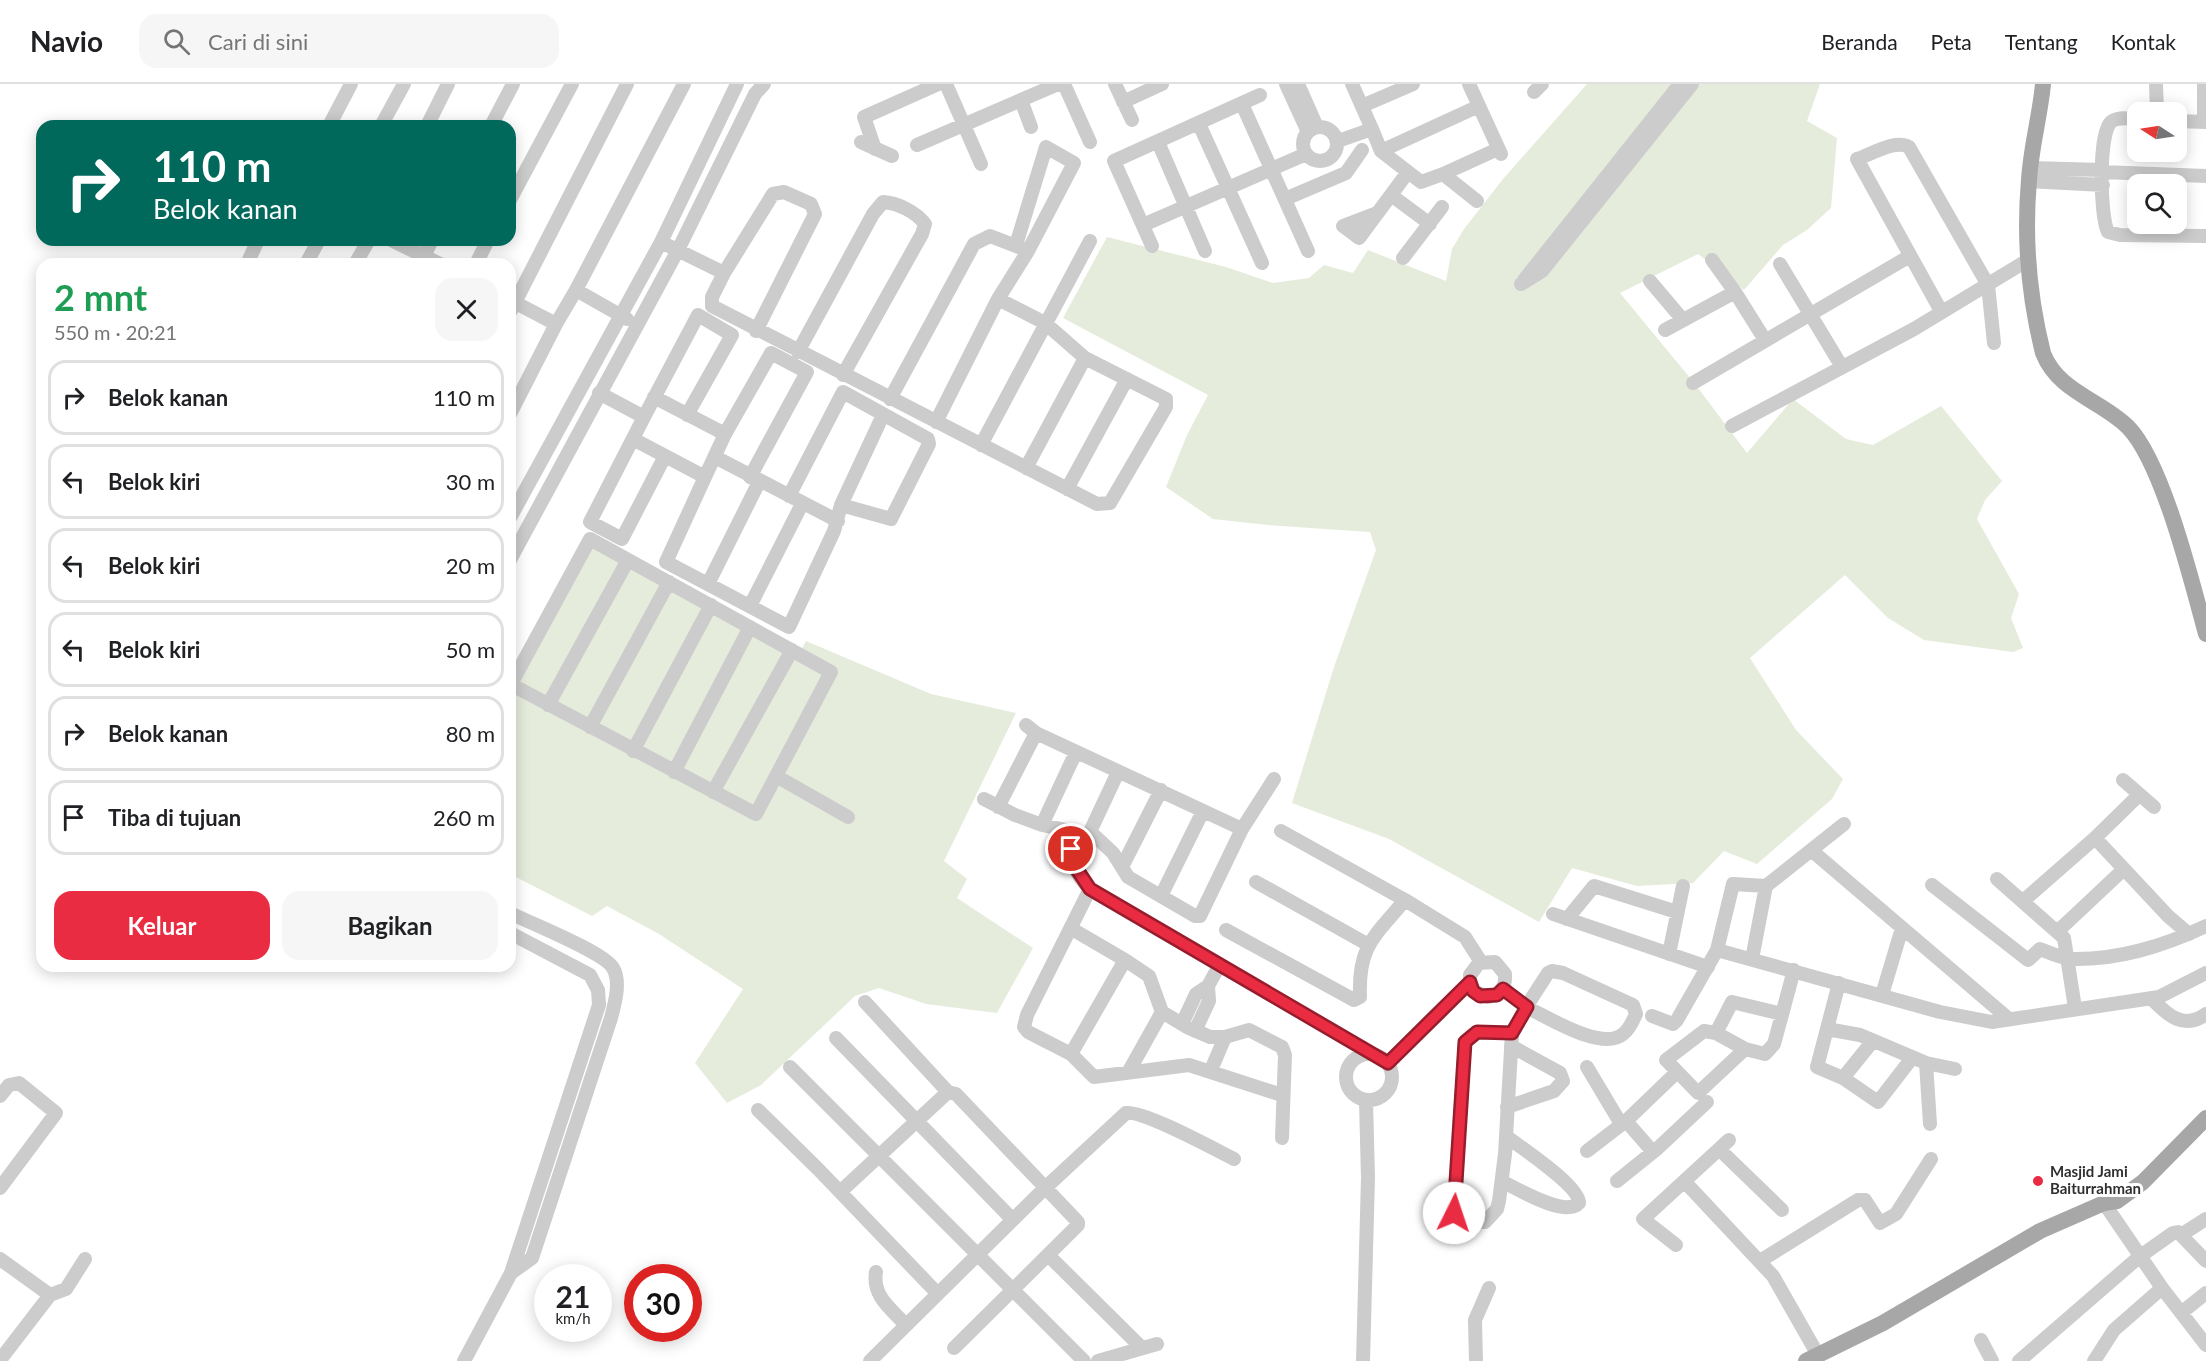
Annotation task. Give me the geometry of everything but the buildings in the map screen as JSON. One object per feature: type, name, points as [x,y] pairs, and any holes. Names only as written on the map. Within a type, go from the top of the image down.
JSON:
[{"type":"main road","points":[[2043,84],[2029,174],[2028,260],[2037,330],[2048,367],[2070,388],[2114,415],[2140,441],[2159,482],[2206,634]]},
{"type":"main road","points":[[1812,1358],[1883,1323],[2040,1231],[2104,1203],[2117,1201],[2143,1182],[2206,1118]]},
{"type":"street","points":[[332,120],[351,84]]},
{"type":"street","points":[[384,120],[404,84]]},
{"type":"street","points":[[430,120],[448,84]]},
{"type":"street","points":[[494,120],[513,84]]},
{"type":"street","points":[[516,189],[572,84]]},
{"type":"street","points":[[516,297],[627,84]]},
{"type":"street","points":[[516,402],[684,84]]},
{"type":"street","points":[[516,507],[661,242],[737,84]]},
{"type":"street","points":[[516,549],[678,250],[755,94],[764,84]]},
{"type":"street","points":[[875,149],[864,117],[938,84]]},
{"type":"street","points":[[946,84],[981,164]]},
{"type":"street","points":[[917,145],[1058,84]]},
{"type":"street","points":[[1064,84],[1090,142]]},
{"type":"street","points":[[1115,84],[1132,120]]},
{"type":"street","points":[[1123,102],[1162,84]]},
{"type":"street","points":[[1286,84],[1312,129]]},
{"type":"street","points":[[1298,84],[1312,129]]},
{"type":"street","points":[[1352,84],[1381,150],[1421,182],[1499,151],[1469,84]]},
{"type":"street","points":[[1362,106],[1413,84]]},
{"type":"street","points":[[1680,84],[1535,263],[1521,284],[1542,271],[1692,84]]},
{"type":"street","points":[[2156,84],[2157,102]]},
{"type":"street","points":[[2187,121],[2205,122],[2204,84]]},
{"type":"street","points":[[1152,246],[1114,161],[1260,95]]},
{"type":"street","points":[[1021,100],[1031,127]]},
{"type":"street","points":[[1242,104],[1308,251]]},
{"type":"street","points":[[1381,150],[1479,106]]},
{"type":"street","points":[[2127,118],[2120,118],[2109,124],[2104,137],[2102,176],[2104,221],[2108,232],[2120,235],[2206,236]]},
{"type":"street","points":[[1199,124],[1262,263]]},
{"type":"street","points":[[1312,129],[1330,129],[1338,141],[1337,149],[1327,160],[1319,162],[1306,154],[1304,138],[1312,129]]},
{"type":"street","points":[[1338,141],[1372,129]]},
{"type":"street","points":[[861,142],[892,156]]},
{"type":"street","points":[[1158,142],[1205,251]]},
{"type":"street","points":[[1941,311],[1857,159],[1903,144],[1910,147],[1988,285],[1994,343]]},
{"type":"street","points":[[936,422],[1022,248],[1074,163],[1046,147],[1022,248]]},
{"type":"street","points":[[1285,199],[1346,173],[1362,150]]},
{"type":"street","points":[[1143,225],[1306,154]]},
{"type":"street","points":[[1456,168],[1464,190],[1477,201]]},
{"type":"street","points":[[1377,213],[1408,172]]},
{"type":"street","points":[[1443,174],[1458,189],[1464,190]]},
{"type":"street","points":[[2029,174],[2206,176]]},
{"type":"street","points":[[756,331],[815,214],[811,204],[784,192],[773,194],[724,273],[712,297],[712,306],[756,331],[1097,504],[1110,503],[1166,407],[1166,399],[1085,358],[1045,323],[998,299]]},
{"type":"street","points":[[1391,195],[1430,224]]},
{"type":"street","points":[[798,352],[873,214],[883,202],[893,203],[921,218],[925,224],[843,375]]},
{"type":"street","points":[[1403,258],[1442,207]]},
{"type":"street","points":[[890,399],[974,244],[990,236],[1022,248]]},
{"type":"street","points":[[981,445],[1090,241]]},
{"type":"street","points":[[661,242],[724,273]]},
{"type":"street","points":[[400,246],[419,258]]},
{"type":"street","points":[[1693,383],[1910,256]]},
{"type":"street","points":[[1712,260],[1765,340]]},
{"type":"street","points":[[1732,426],[1842,367],[2028,260]]},
{"type":"street","points":[[1780,264],[1842,367]]},
{"type":"street","points":[[1650,281],[1683,320]]},
{"type":"street","points":[[576,290],[637,324]]},
{"type":"street","points":[[1665,330],[1735,292]]},
{"type":"street","points":[[516,307],[556,324]]},
{"type":"street","points":[[665,456],[622,539],[590,522],[698,315],[732,335],[687,415]]},
{"type":"street","points":[[708,584],[755,479],[807,372],[771,353],[725,434],[666,561],[708,584],[789,627],[838,521],[841,505],[883,415]]},
{"type":"street","points":[[1026,468],[1085,358]]},
{"type":"street","points":[[1067,489],[1126,379]]},
{"type":"street","points":[[789,496],[843,392],[928,439],[929,444],[891,519],[841,505]]},
{"type":"street","points":[[600,393],[644,417]]},
{"type":"street","points":[[654,397],[725,434]]},
{"type":"street","points":[[633,439],[705,477]]},
{"type":"street","points":[[715,457],[801,504],[838,521]]},
{"type":"street","points":[[750,606],[801,504]]},
{"type":"street","points":[[516,673],[590,539],[831,672],[756,814],[516,687]]},
{"type":"street","points":[[548,705],[628,560]]},
{"type":"street","points":[[590,727],[669,582]]},
{"type":"street","points":[[633,751],[711,605]]},
{"type":"street","points":[[674,772],[750,627]]},
{"type":"street","points":[[713,792],[792,650]]},
{"type":"street","points":[[998,807],[1031,729],[1242,829]]},
{"type":"street","points":[[1042,825],[1076,752]]},
{"type":"street","points":[[1118,772],[1084,838],[1071,849],[1070,856],[1090,889],[1388,1063],[1393,1074],[1388,1092],[1378,1099],[1366,1101],[1351,1092],[1346,1075],[1355,1059],[1372,1054]]},
{"type":"street","points":[[776,776],[848,817]]},
{"type":"street","points":[[984,799],[1042,825],[1066,830],[1084,838],[1102,840],[1128,877],[1195,916],[1202,915],[1242,829],[1274,779]]},
{"type":"street","points":[[2123,780],[2154,807]]},
{"type":"street","points":[[1122,867],[1161,790]]},
{"type":"street","points":[[2023,901],[2095,838],[2139,795]]},
{"type":"street","points":[[1161,896],[1203,811]]},
{"type":"street","points":[[1752,959],[1766,886],[1844,825]]},
{"type":"street","points":[[1281,831],[1405,900],[1465,937],[1481,962]]},
{"type":"street","points":[[2095,838],[2168,916],[2189,934]]},
{"type":"street","points":[[1811,850],[2009,1019]]},
{"type":"street","points":[[1932,885],[2028,960],[2040,950],[2056,930],[2124,869]]},
{"type":"street","points":[[1997,879],[2064,938],[2076,1008]]},
{"type":"street","points":[[1257,882],[1367,944]]},
{"type":"street","points":[[1652,1016],[1673,1024],[1708,967],[1717,950],[1731,887],[1737,882],[1766,886]]},
{"type":"street","points":[[1567,919],[1594,886],[1677,912]]},
{"type":"street","points":[[1668,954],[1683,886]]},
{"type":"street","points":[[1090,889],[1024,1022],[1028,1032],[1071,1054],[1094,1077],[1189,1065],[1211,1070],[1282,1095]]},
{"type":"street","points":[[1226,930],[1354,1000],[1360,997],[1360,970],[1367,944],[1405,900]]},
{"type":"street","points":[[1553,914],[1708,967]]},
{"type":"street","points":[[2167,943],[2168,916]]},
{"type":"street","points":[[511,1273],[532,1258],[611,1018],[617,979],[612,966],[599,955],[516,917]]},
{"type":"street","points":[[2040,950],[2069,959],[2136,952],[2167,943],[2206,926]]},
{"type":"street","points":[[1882,995],[1902,928]]},
{"type":"street","points":[[1072,929],[1149,976],[1162,1012],[1182,1024],[1204,1036],[1225,1037],[1249,1030],[1282,1047],[1286,1055],[1281,1138]]},
{"type":"street","points":[[464,1361],[511,1273],[599,996],[590,975],[516,936]]},
{"type":"street","points":[[1717,950],[1940,1012],[1992,1022],[2166,995],[2206,973]]},
{"type":"street","points":[[1071,1054],[1125,960]]},
{"type":"street","points":[[1481,962],[1495,962],[1505,974],[1503,989],[1497,995],[1488,997],[1473,991],[1470,982],[1473,968],[1481,962]]},
{"type":"street","points":[[1182,1024],[1196,994],[1208,986],[1219,966]]},
{"type":"street","points":[[1705,1100],[1666,1060],[1704,1032],[1716,1033],[1745,1049],[1765,1054],[1774,1044],[1794,970]]},
{"type":"street","points":[[1503,989],[1527,1007],[1594,1038],[1604,1040],[1624,1034],[1636,1014],[1636,1009],[1628,1001],[1563,973],[1552,971],[1548,973],[1527,1007],[1511,1040],[1503,1182],[1497,1209],[1485,1222],[1465,1220],[1455,1215],[1465,1042],[1477,1032],[1511,1040],[1560,1073],[1563,1081],[1554,1091],[1508,1107]]},
{"type":"street","points":[[1388,1063],[1470,982]]},
{"type":"street","points":[[1839,983],[1817,1067],[1843,1078],[1878,1102],[1912,1058]]},
{"type":"street","points":[[1195,1031],[1209,1001],[1208,986]]},
{"type":"street","points":[[2151,998],[2171,1015],[2184,1022],[2196,1021],[2206,1014]]},
{"type":"street","points":[[865,1002],[948,1092],[956,1094],[1078,1222],[1078,1225],[1048,1256],[954,1348]]},
{"type":"street","points":[[1716,1033],[1732,1002],[1782,1014]]},
{"type":"street","points":[[1129,1071],[1162,1012]]},
{"type":"street","points":[[1827,1029],[1860,1035],[1912,1058],[1955,1069]]},
{"type":"street","points":[[1211,1070],[1225,1037]]},
{"type":"street","points":[[836,1038],[1012,1219]]},
{"type":"street","points":[[1843,1078],[1872,1042]]},
{"type":"street","points":[[1617,1181],[1653,1152],[1705,1100],[1745,1049]]},
{"type":"street","points":[[1926,1063],[1930,1124]]},
{"type":"street","points":[[790,1067],[1084,1361]]},
{"type":"street","points":[[1587,1067],[1624,1122],[1653,1152]]},
{"type":"street","points":[[1587,1150],[1624,1122],[1677,1072]]},
{"type":"street","points":[[0,1096],[9,1085],[19,1083],[56,1113],[0,1188]]},
{"type":"street","points":[[840,1192],[881,1157],[917,1119],[948,1092]]},
{"type":"street","points":[[1363,1361],[1368,1178],[1366,1101]]},
{"type":"street","points":[[758,1110],[938,1294]]},
{"type":"street","points":[[870,1361],[979,1255],[1012,1219],[1107,1128],[1126,1113],[1132,1112],[1234,1159]]},
{"type":"street","points":[[1503,1182],[1561,1208],[1573,1208],[1579,1203],[1575,1192],[1562,1180],[1506,1136]]},
{"type":"street","points":[[1676,1245],[1643,1219],[1724,1145],[1782,1210]]},
{"type":"street","points":[[1760,1261],[1858,1200],[1865,1200],[1869,1203],[1880,1223],[1888,1219],[1896,1214],[1931,1159]]},
{"type":"street","points":[[1685,1182],[1773,1276],[1812,1358]]},
{"type":"street","points":[[2104,1203],[2139,1257],[2206,1345]]},
{"type":"street","points":[[2181,1235],[2206,1219]]},
{"type":"street","points":[[2019,1361],[2139,1257],[2175,1232],[2181,1235],[2206,1261]]},
{"type":"street","points":[[1048,1256],[1142,1347]]},
{"type":"street","points":[[0,1360],[50,1294],[66,1289],[85,1259]]},
{"type":"street","points":[[3,1267],[50,1294]]},
{"type":"street","points":[[876,1272],[874,1282],[877,1294],[906,1325]]},
{"type":"street","points":[[1476,1361],[1475,1320],[1489,1288]]},
{"type":"street","points":[[2094,1361],[2114,1330],[2162,1288]]},
{"type":"street","points":[[2181,1313],[2206,1293]]},
{"type":"street","points":[[1981,1340],[1992,1361]]},
{"type":"street","points":[[1098,1361],[1157,1344]]},
{"type":"green space","points":[[1587,84],[1820,84],[1807,121],[1837,138],[1831,208],[1807,230],[1783,245],[1744,290],[1698,254],[1620,293],[1695,384],[1747,453],[1793,399],[1846,439],[1873,445],[1941,406],[2002,481],[1985,500],[1977,519],[2019,594],[2011,618],[2023,648],[2013,652],[1924,640],[1888,618],[1845,575],[1750,658],[1796,730],[1843,779],[1832,799],[1757,864],[1724,851],[1693,883],[1637,886],[1572,868],[1539,922],[1389,839],[1292,803],[1334,667],[1376,550],[1370,532],[1213,519],[1166,487],[1187,435],[1208,395],[1063,318],[1107,237],[1226,267],[1273,283],[1309,278],[1324,265],[1353,273],[1368,250],[1446,281],[1452,249],[1464,229],[1503,179]]},
{"type":"green space","points":[[586,543],[796,660],[806,641],[931,694],[1016,713],[944,861],[967,879],[957,898],[1033,948],[997,1013],[926,1004],[879,988],[855,996],[761,1085],[727,1103],[695,1063],[743,989],[659,934],[607,906],[592,916],[516,877],[516,670]]},
{"type":"place","name":"Masjid Jami Baiturrahman","points":[[2038,1181]]},
{"type":"route","points":[[1071,849],[1072,862],[1090,889],[1388,1063],[1470,982],[1473,991],[1480,996],[1497,995],[1503,989],[1527,1007],[1512,1033],[1477,1032],[1471,1034],[1465,1042],[1454,1213]]}]
